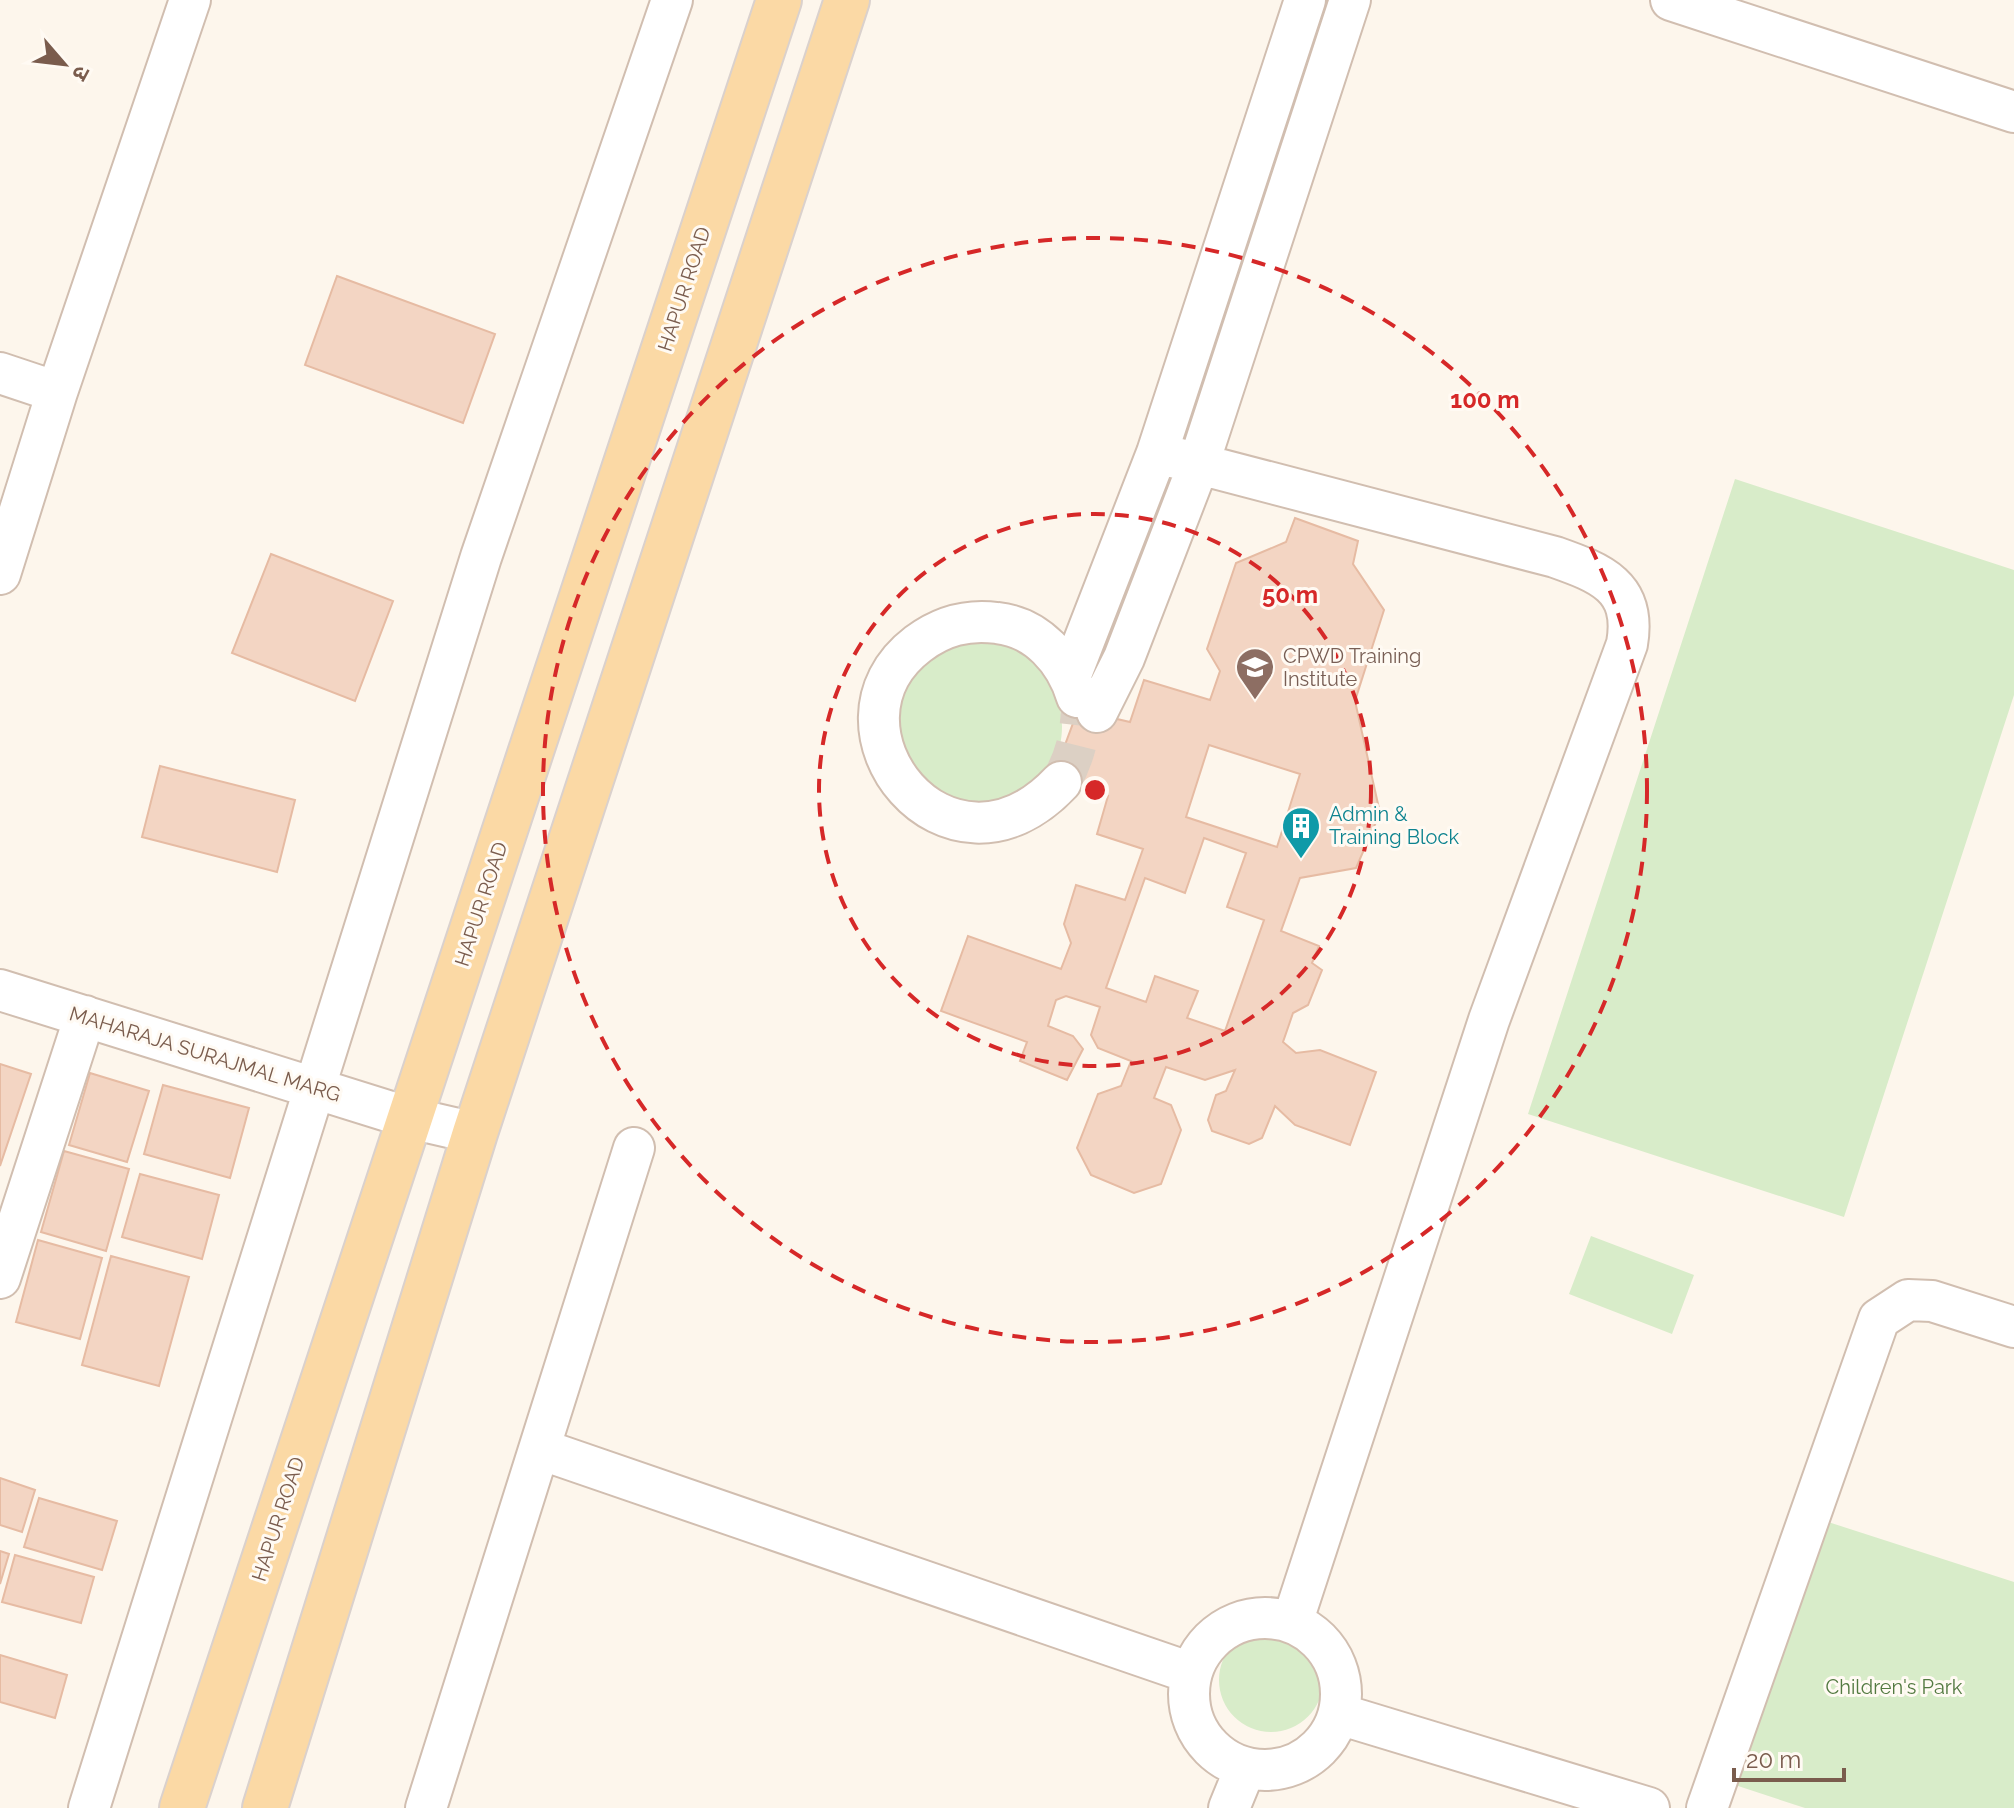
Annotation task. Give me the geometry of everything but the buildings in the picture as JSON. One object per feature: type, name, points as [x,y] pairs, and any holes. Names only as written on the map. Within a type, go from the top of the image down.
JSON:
[{"type":"main road","name":"HAPUR ROAD","points":[[182,1808],[779,0]]},
{"type":"main road","points":[[265,1808],[475,1133],[847,0]]},
{"type":"street","points":[[0,574],[57,392],[190,0]]},
{"type":"street","points":[[89,1808],[481,557],[672,0]]},
{"type":"street","points":[[1083,699],[1157,453],[1305,0]]},
{"type":"street","points":[[1083,699],[1114,681],[1198,466],[1350,0]]},
{"type":"street","points":[[1671,0],[2014,112]]},
{"type":"street","points":[[0,373],[57,392]]},
{"type":"street","points":[[1157,453],[1555,557],[1589,569],[1609,580],[1622,597],[1630,631],[1489,1020],[1292,1623]]},
{"type":"street","points":[[1061,782],[1043,800],[1021,814],[997,821],[971,822],[946,817],[924,805],[904,788],[890,767],[882,743],[880,718],[884,693],[902,659],[930,634],[954,624],[980,621],[1005,623],[1029,633],[1049,648],[1083,699]]},
{"type":"street","name":"MAHARAJA SURAJMAL MARG","points":[[0,990],[410,1118],[475,1133]]},
{"type":"street","points":[[2,1265],[85,1016]]},
{"type":"street","points":[[426,1808],[634,1148]]},
{"type":"street","points":[[1707,1808],[1879,1319],[1908,1300],[1932,1301],[2014,1327]]},
{"type":"street","points":[[540,1449],[1191,1673]]},
{"type":"street","points":[[1262,1617],[1292,1623],[1307,1629],[1325,1646],[1337,1666],[1342,1690],[1339,1714],[1330,1736],[1303,1760],[1269,1771],[1245,1769],[1223,1759],[1204,1742],[1193,1721],[1188,1697],[1191,1673],[1201,1651],[1218,1634],[1239,1622],[1262,1617]]},
{"type":"street","points":[[1339,1714],[1639,1807]]},
{"type":"street","points":[[1229,1808],[1245,1769]]},
{"type":"green space","points":[[1735,479],[2014,570],[2014,695],[1844,1217],[1528,1114]]},
{"type":"green space","points":[[976,639],[1016,648],[1042,669],[1059,703],[1061,740],[1056,758],[1046,775],[1032,789],[1007,798],[955,807],[898,753],[896,700],[908,677],[949,644]]},
{"type":"green space","points":[[1591,1236],[1694,1275],[1672,1334],[1569,1294]]},
{"type":"green space","name":"Children's Park","points":[[1822,1520],[2014,1582],[2014,1808],[1805,1808],[1735,1785]]},
{"type":"green space","points":[[1271,1628],[1291,1632],[1308,1643],[1319,1660],[1323,1680],[1319,1700],[1308,1717],[1291,1728],[1271,1732],[1251,1728],[1234,1717],[1223,1700],[1219,1680],[1223,1660],[1234,1643],[1251,1632]]},
{"type":"tunnel","points":[[1061,782],[1076,746],[1081,708]]},
{"type":"place","name":"CPWD Training Institute","points":[[1255,701]]},
{"type":"place","name":"Admin & Training Block","points":[[1301,860]]}]
